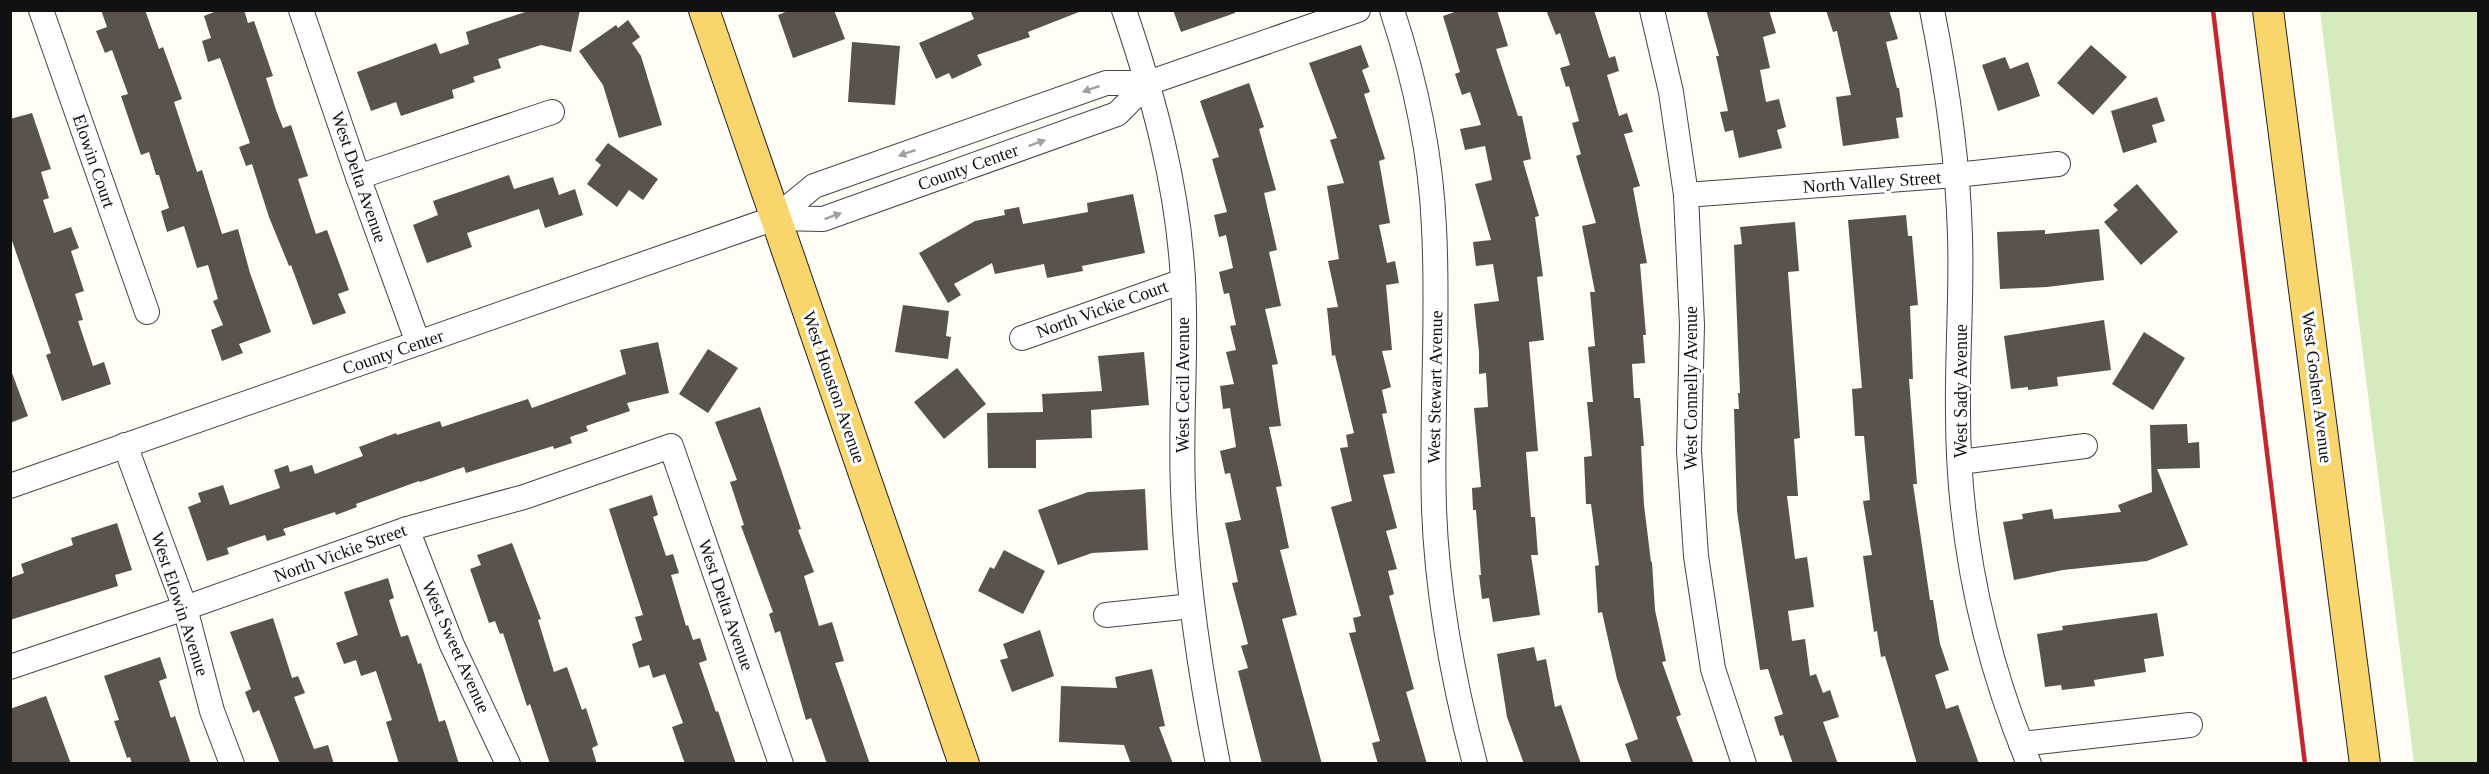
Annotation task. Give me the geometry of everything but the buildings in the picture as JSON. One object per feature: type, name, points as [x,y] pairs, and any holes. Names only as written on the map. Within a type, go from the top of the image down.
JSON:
[{"type":"main road","name":"West Houston Avenue","points":[[704,10],[964,764]]},
{"type":"main road","name":"West Goshen Avenue","points":[[2268,10],[2365,764]]},
{"type":"street","name":"Elowin Court","points":[[41,10],[147,312]]},
{"type":"street","name":"West Delta Avenue","points":[[301,10],[418,343]]},
{"type":"street","name":"West Cecil Avenue","points":[[1124,10],[1148,83],[1168,165],[1178,223],[1183,280],[1183,489],[1192,606],[1204,695],[1218,764]]},
{"type":"street","name":"County Center","points":[[776,218],[814,186],[1106,83],[1148,83],[1358,10]]},
{"type":"street","name":"West Stewart Avenue","points":[[1392,10],[1412,75],[1427,162],[1434,226],[1436,300],[1434,512],[1454,670],[1475,764]]},
{"type":"street","name":"West Connelly Avenue","points":[[1652,10],[1671,92],[1686,195],[1692,325],[1689,451],[1696,556],[1713,669],[1744,764]]},
{"type":"street","name":"West Sady Avenue","points":[[1932,10],[1943,68],[1956,175],[1962,292],[1958,415],[1969,553],[1980,609],[1998,679],[2025,754]]},
{"type":"street","name":"County Center","points":[[10,486],[776,218],[824,219],[1117,114],[1148,83]]},
{"type":"street","points":[[358,177],[552,112]]},
{"type":"street","name":"North Valley Street","points":[[1686,195],[1956,175],[2058,164]]},
{"type":"street","name":"North Vickie Court","points":[[1022,338],[1183,280]]},
{"type":"street","name":"West Elowin Avenue","points":[[125,446],[185,608],[212,711],[231,764]]},
{"type":"street","name":"West Delta Avenue","points":[[671,446],[781,764]]},
{"type":"street","name":"North Vickie Street","points":[[10,667],[407,529],[524,496],[671,446]]},
{"type":"street","points":[[1960,462],[2085,446]]},
{"type":"street","name":"West Sweet Avenue","points":[[407,529],[452,645],[508,764]]},
{"type":"street","points":[[1106,615],[1192,606]]},
{"type":"street","points":[[2025,754],[2190,725]]},
{"type":"green space","points":[[2320,11],[2478,11],[2478,763],[2414,763]]},
{"type":"railway","points":[[2213,10],[2305,764]]}]
